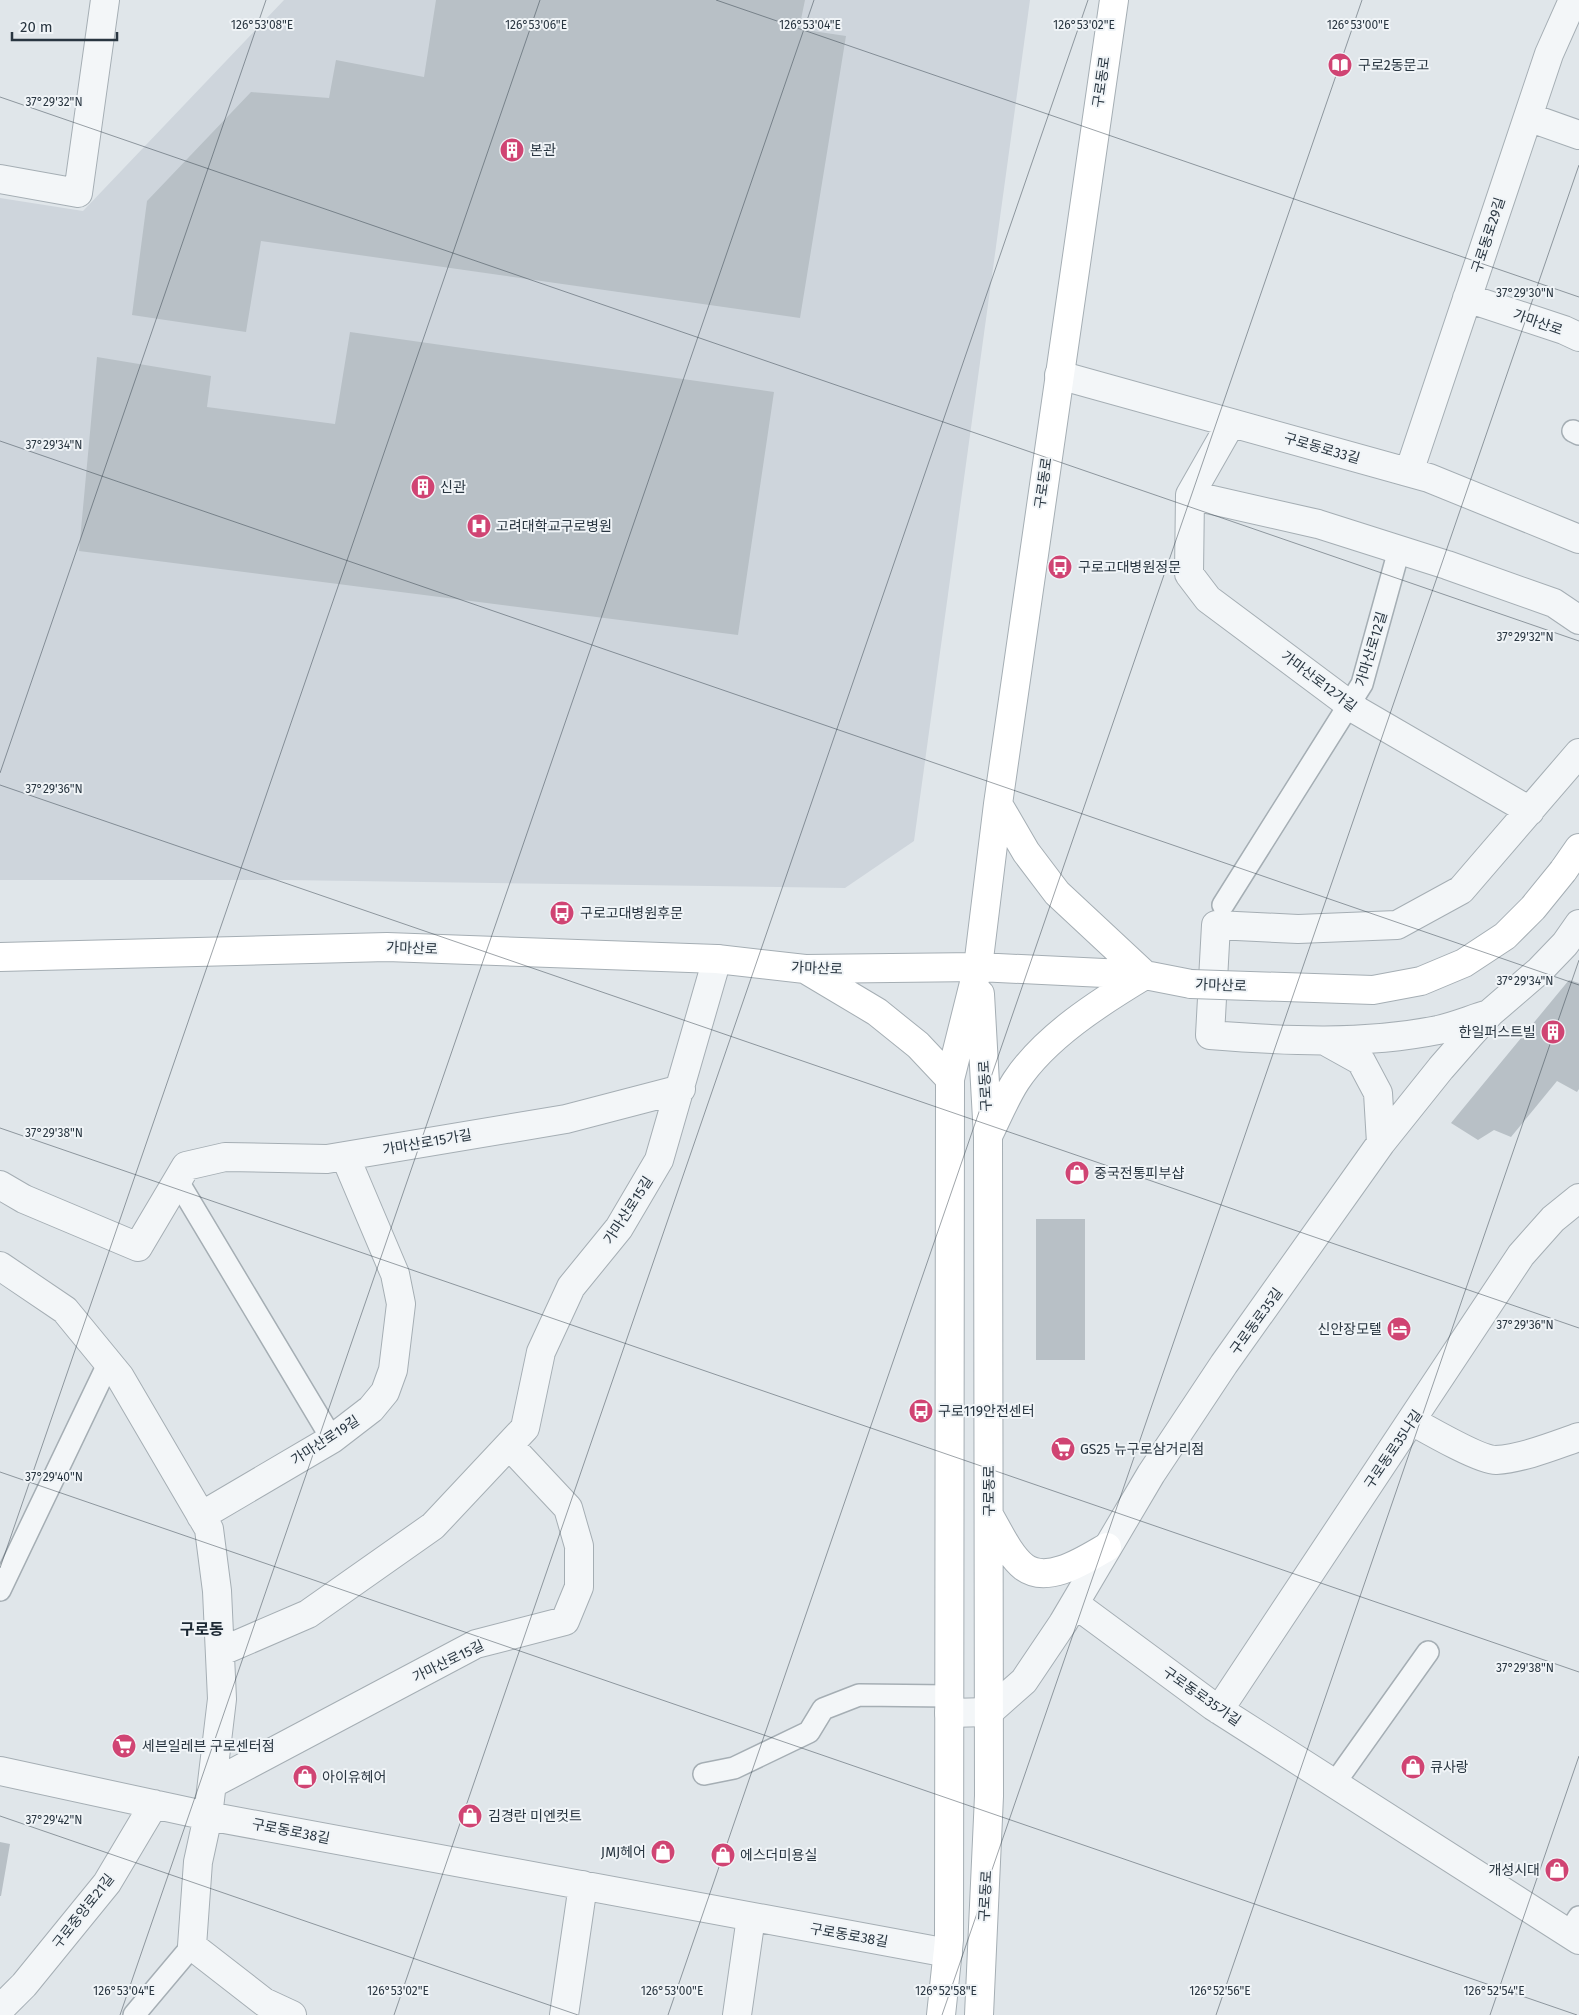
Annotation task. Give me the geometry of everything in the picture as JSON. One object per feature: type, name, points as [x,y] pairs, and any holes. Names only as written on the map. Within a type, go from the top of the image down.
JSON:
[{"type":"main road","name":"구로동로","points":[[941,2015],[948,1953],[950,1079],[978,967],[998,804],[1114,0]]},
{"type":"main road","points":[[988,1137],[1016,1081],[1042,1051],[1099,1003],[1144,975],[1057,893],[1026,852],[998,804]]},
{"type":"main road","name":"가마산로","points":[[0,957],[387,947],[717,959],[805,969],[978,967],[1144,975],[1191,984],[1373,990],[1421,981],[1464,962],[1505,936],[1533,908],[1579,848]]},
{"type":"main road","name":"구로동로","points":[[978,967],[988,1137],[989,1515],[989,1796],[979,2015]]},
{"type":"main road","points":[[805,969],[877,1012],[918,1045],[950,1079]]},
{"type":"main road","points":[[989,1515],[1006,1544],[1025,1567],[1048,1573],[1055,1572],[1070,1568],[1107,1547]]},
{"type":"street","points":[[0,179],[78,193],[104,0]]},
{"type":"street","name":"구로동로29길","points":[[1409,472],[1549,54],[1573,0]]},
{"type":"street","points":[[1528,117],[1579,135]]},
{"type":"street","name":"가마산로","points":[[1467,298],[1564,330],[1579,337]]},
{"type":"street","name":"구로동로33길","points":[[1059,375],[1429,478],[1579,539]]},
{"type":"street","name":"가마산로12가길","points":[[1231,423],[1190,495],[1189,574],[1208,599],[1350,705],[1530,811]]},
{"type":"street","points":[[1190,495],[1318,524],[1399,550],[1554,603],[1579,620]]},
{"type":"street","points":[[1490,1013],[1439,1030],[1352,1041],[1259,1039],[1210,1035],[1216,925],[1298,929],[1397,924],[1461,890],[1579,753]]},
{"type":"street","name":"구로동로35길","points":[[989,1712],[1024,1681],[1074,1604],[1151,1474],[1224,1364],[1382,1143],[1440,1068],[1490,1013],[1574,939]]},
{"type":"street","name":"가마산로15길","points":[[220,1652],[308,1614],[433,1526],[525,1428],[541,1352],[572,1288],[619,1228],[659,1160],[717,959]]},
{"type":"street","points":[[1323,1040],[1361,1061],[1378,1093],[1382,1143]]},
{"type":"street","name":"가마산로15가길","points":[[0,1185],[24,1198],[138,1247],[186,1166],[224,1157],[327,1159],[566,1119],[681,1089]]},
{"type":"street","name":"가마산로19길","points":[[201,1516],[332,1439],[371,1409],[385,1392],[393,1370],[402,1304],[395,1274],[345,1156]]},
{"type":"street","name":"구로동로35나길","points":[[1219,1710],[1412,1421],[1520,1255],[1553,1220],[1579,1198]]},
{"type":"street","points":[[2,1274],[65,1310],[120,1376],[209,1530],[217,1591],[222,1699],[208,1816],[198,1862],[192,1946],[264,2002],[292,2015]]},
{"type":"street","points":[[1412,1421],[1457,1446],[1495,1460],[1542,1450],[1579,1436]]},
{"type":"street","name":"가마산로15길","points":[[212,1784],[476,1644],[565,1620],[579,1587],[579,1546],[568,1508],[509,1445]]},
{"type":"street","name":"구로동로35가길","points":[[1074,1604],[1219,1710],[1334,1784],[1575,1930]]},
{"type":"street","points":[[950,1705],[989,1712]]},
{"type":"street","name":"구로동로38길","points":[[0,1771],[208,1816],[948,1953]]},
{"type":"street","name":"구로중앙로21길","points":[[0,2008],[24,1985],[107,1882],[154,1804]]},
{"type":"street","points":[[564,2015],[583,1886]]},
{"type":"street","points":[[738,2015],[751,1917]]},
{"type":"lane","name":"가마산로12길","points":[[1223,905],[1362,684],[1399,550]]},
{"type":"lane","points":[[178,1180],[332,1439]]},
{"type":"lane","points":[[0,1590],[108,1362]]},
{"type":"lane","points":[[1334,1784],[1428,1652]]},
{"type":"lane","points":[[704,1774],[734,1768],[808,1732],[823,1709],[860,1695],[950,1705]]},
{"type":"lane","points":[[134,2015],[192,1946]]},
{"type":"shaded area","name":"고려대학교구로병원","points":[[284,0],[1030,0],[914,841],[845,888],[285,880],[0,880],[0,198],[83,211]]},
{"type":"building","name":"본관","points":[[436,0],[805,0],[799,29],[846,36],[800,318],[261,241],[246,332],[132,315],[147,201],[251,92],[329,98],[336,60],[424,77]]},
{"type":"building","name":"신관","points":[[350,332],[774,392],[738,635],[79,551],[97,357],[211,376],[207,407],[335,424]]},
{"type":"building","name":"한일퍼스트빌","points":[[1569,980],[1579,983],[1579,1089],[1577,1092],[1557,1081],[1511,1137],[1494,1130],[1478,1140],[1451,1123]]},
{"type":"building","points":[[1036,1219],[1085,1219],[1085,1360],[1036,1360]]},
{"type":"building","points":[[0,1842],[10,1844],[1,1896],[0,1896]]},
{"type":"place","name":"구로2동문고","points":[[1340,65]]},
{"type":"place","name":"본관","points":[[512,150]]},
{"type":"place","name":"신관","points":[[423,487]]},
{"type":"place","name":"고려대학교구로병원","points":[[479,526]]},
{"type":"place","name":"구로고대병원정문","points":[[1060,567]]},
{"type":"place","name":"구로고대병원후문","points":[[562,913]]},
{"type":"place","name":"한일퍼스트빌","points":[[1553,1032]]},
{"type":"place","name":"중국전통피부샵","points":[[1077,1173]]},
{"type":"place","name":"신안장모텔","points":[[1399,1329]]},
{"type":"place","name":"구로119안전센터","points":[[921,1411]]},
{"type":"place","name":"GS25 뉴구로삼거리점","points":[[1063,1449]]},
{"type":"place","name":"세븐일레븐 구로센터점","points":[[124,1746]]},
{"type":"place","name":"큐사랑","points":[[1413,1767]]},
{"type":"place","name":"아이유헤어","points":[[305,1777]]},
{"type":"place","name":"김경란 미엔컷트","points":[[470,1816]]},
{"type":"place","name":"JMJ헤어","points":[[663,1852]]},
{"type":"place","name":"에스더미용실","points":[[723,1855]]},
{"type":"place","name":"개성시대","points":[[1557,1870]]},
{"type":"district","name":"구로동","points":[[202,1629]]}]
